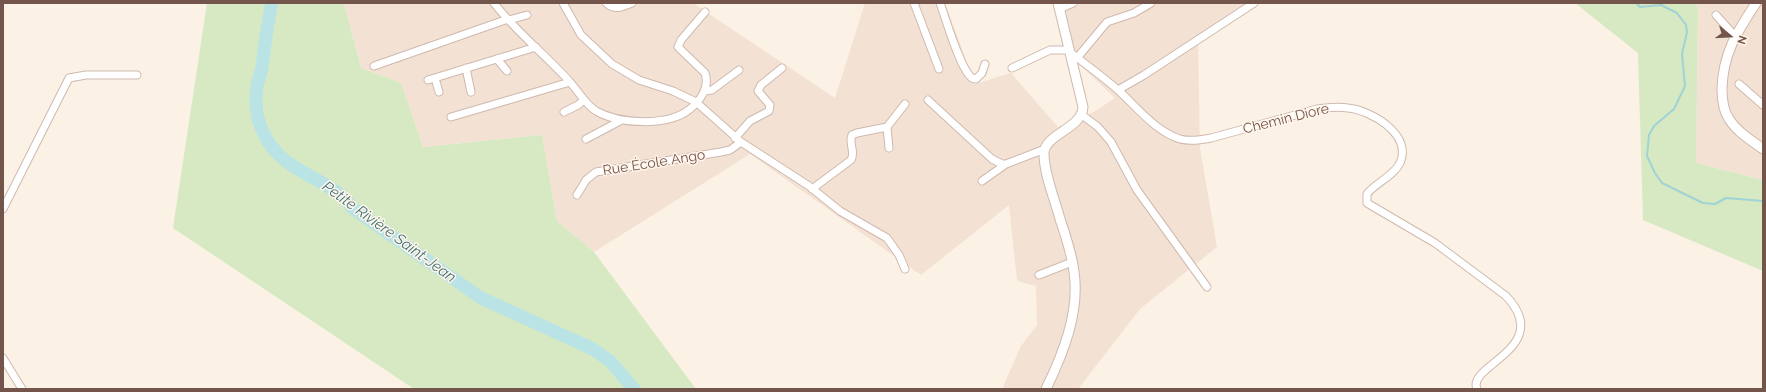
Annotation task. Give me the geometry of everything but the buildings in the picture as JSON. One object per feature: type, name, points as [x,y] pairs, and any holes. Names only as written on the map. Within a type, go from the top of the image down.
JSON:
[{"type":"street","points":[[494,3],[570,82],[584,100],[596,110],[620,121],[632,122],[672,117],[685,113],[705,91],[707,78],[705,73],[678,47],[681,40],[705,12]]},
{"type":"street","points":[[563,3],[581,35],[612,64],[640,80],[673,91],[696,102],[738,140],[812,189],[840,211],[887,238],[899,255],[905,269]]},
{"type":"street","points":[[606,3],[617,8],[632,3]]},
{"type":"street","points":[[914,3],[939,69]]},
{"type":"street","points":[[940,3],[967,73],[972,78],[976,79],[982,73],[986,64]]},
{"type":"street","points":[[982,181],[1006,164],[1045,149],[1053,140],[1082,115],[1082,100],[1073,54],[1058,6],[1073,3]]},
{"type":"street","points":[[1073,54],[1107,22],[1134,13],[1151,3]]},
{"type":"street","points":[[1118,90],[1144,75],[1254,3]]},
{"type":"street","points":[[1756,3],[1735,36],[1723,72],[1722,98],[1725,112],[1735,126],[1763,149]]},
{"type":"street","points":[[374,66],[527,15]]},
{"type":"street","points":[[1716,15],[1735,36]]},
{"type":"street","points":[[428,80],[536,47]]},
{"type":"street","points":[[1012,68],[1050,50],[1073,54]]},
{"type":"street","name":"Chemin Diore","points":[[1073,54],[1118,90],[1157,126],[1182,140],[1196,141],[1211,138],[1317,109],[1335,107],[1360,111],[1386,124],[1396,136],[1400,144],[1400,161],[1397,167],[1367,194],[1367,203],[1441,247],[1506,296],[1514,304],[1519,315],[1520,329],[1514,343],[1506,355],[1478,376],[1475,382],[1477,389]]},
{"type":"street","points":[[497,59],[507,71]]},
{"type":"street","points":[[466,68],[471,92]]},
{"type":"street","name":"Rue École Ango","points":[[577,195],[586,180],[596,172],[730,150],[750,121],[769,111],[770,105],[758,91],[762,85],[782,68]]},
{"type":"street","points":[[705,91],[712,90],[739,70]]},
{"type":"street","points":[[3,209],[69,78],[86,75],[137,75]]},
{"type":"street","points":[[435,78],[438,92]]},
{"type":"street","points":[[451,117],[570,82]]},
{"type":"street","points":[[1739,84],[1763,105]]},
{"type":"street","points":[[564,112],[578,105],[584,100]]},
{"type":"street","points":[[928,100],[992,159],[1002,164],[1006,164]]},
{"type":"street","points":[[812,189],[851,160],[854,154],[851,141],[852,135],[887,127],[892,124],[905,104]]},
{"type":"street","points":[[1082,115],[1098,127],[1111,142],[1137,190],[1207,286]]},
{"type":"street","points":[[586,139],[620,121]]},
{"type":"street","points":[[887,127],[889,148]]},
{"type":"street","points":[[1045,149],[1045,164],[1072,262],[1075,288],[1068,334],[1046,389]]},
{"type":"street","points":[[1039,275],[1072,262]]},
{"type":"street","points":[[3,358],[22,389]]},
{"type":"shaded area","points":[[344,3],[693,3],[835,98],[865,3],[945,3],[975,84],[1011,73],[1058,127],[1092,113],[1115,98],[1078,63],[1057,3],[1259,3],[1198,41],[1200,148],[1217,247],[1140,309],[1078,389],[1002,389],[1021,346],[1037,325],[1036,286],[1017,281],[1009,205],[921,275],[750,154],[594,252],[557,221],[542,135],[423,147],[401,83],[361,68]]},
{"type":"shaded area","points":[[1693,3],[1763,3],[1763,180],[1696,163],[1698,7]]},
{"type":"green space","points":[[207,3],[344,3],[361,68],[401,83],[423,147],[542,135],[557,221],[594,252],[696,389],[414,389],[173,228]]},
{"type":"green space","points":[[1575,3],[1693,3],[1698,7],[1696,163],[1763,180],[1763,271],[1643,220],[1638,53]]},
{"type":"waterway","name":"Petite Rivière Saint-Jean","points":[[272,3],[256,100],[257,113],[264,135],[278,154],[287,162],[335,191],[352,208],[481,298],[593,349],[610,361],[634,389]]},
{"type":"waterway","points":[[1636,3],[1640,7],[1661,5],[1677,13],[1686,25],[1687,32],[1682,54],[1685,86],[1674,109],[1654,126],[1649,135],[1647,156],[1655,173],[1662,183],[1703,203],[1715,204],[1726,198],[1763,201]]}]
